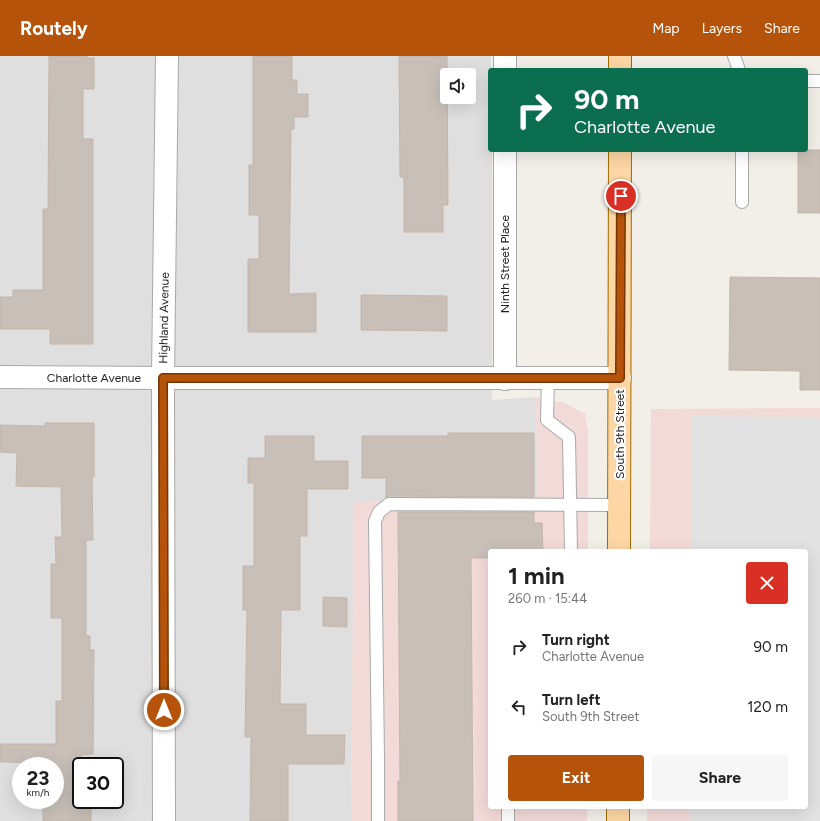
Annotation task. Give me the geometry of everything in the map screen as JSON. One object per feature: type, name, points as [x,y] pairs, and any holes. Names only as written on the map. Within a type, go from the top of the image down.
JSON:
[{"type":"main road","points":[[620,56],[620,68]]},
{"type":"main road","name":"South 9th Street","points":[[619,549],[620,152]]},
{"type":"main road","points":[[618,809],[618,821]]},
{"type":"street","name":"Highland Avenue","points":[[164,821],[163,378],[167,56]]},
{"type":"street","points":[[505,56],[505,68]]},
{"type":"street","name":"Ninth Street Place","points":[[505,152],[505,379]]},
{"type":"street","name":"Charlotte Avenue","points":[[0,377],[620,378]]},
{"type":"lane","points":[[734,56],[738,68]]},
{"type":"lane","points":[[808,81],[820,81]]},
{"type":"lane","points":[[742,152],[742,202]]},
{"type":"lane","points":[[548,378],[547,420],[569,437],[571,549]]},
{"type":"lane","points":[[378,821],[375,521],[379,512],[389,504],[619,505]]},
{"type":"lane","points":[[508,809],[508,821]]},
{"type":"shaded area","points":[[0,56],[491,56],[491,68],[488,68],[488,152],[492,152],[492,400],[536,397],[538,504],[354,502],[351,821],[0,821]]},
{"type":"shaded area","points":[[536,397],[565,403],[585,414],[588,431],[588,549],[488,549],[488,809],[587,809],[587,821],[351,821],[354,502],[538,504]]},
{"type":"shaded area","points":[[820,408],[820,821],[647,821],[647,809],[808,809],[808,549],[650,549],[651,409]]},
{"type":"shaded area","points":[[692,416],[820,417],[820,821],[690,821],[690,809],[808,809],[808,549],[691,549]]},
{"type":"building","points":[[49,56],[87,56],[87,58],[94,58],[94,89],[83,89],[83,139],[93,139],[93,344],[50,344],[50,329],[0,329],[0,297],[13,297],[13,290],[43,290],[43,209],[48,209]]},
{"type":"building","points":[[253,56],[292,56],[292,80],[297,80],[297,94],[308,94],[308,117],[294,117],[294,129],[291,129],[289,294],[316,293],[316,332],[248,332],[248,259],[259,259],[259,215],[249,215],[249,165],[253,165]]},
{"type":"building","points":[[399,56],[447,56],[447,68],[440,68],[440,104],[447,104],[448,205],[443,205],[443,232],[404,232],[404,177],[400,177]]},
{"type":"building","points":[[820,150],[820,213],[798,213],[798,152]]},
{"type":"building","points":[[730,277],[820,278],[820,390],[800,390],[800,371],[729,370]]},
{"type":"building","points":[[361,295],[447,296],[447,331],[361,330]]},
{"type":"building","points":[[45,423],[94,423],[94,477],[92,477],[93,540],[86,540],[86,636],[90,636],[90,650],[94,650],[93,754],[81,755],[81,757],[72,757],[72,809],[91,809],[91,821],[43,821],[43,809],[64,809],[64,757],[12,757],[12,762],[0,762],[0,744],[56,744],[56,701],[62,701],[62,618],[51,618],[51,564],[56,564],[55,537],[62,537],[61,487],[16,486],[17,453],[0,452],[0,425],[45,426]]},
{"type":"building","points":[[448,433],[534,433],[534,497],[389,496],[386,498],[386,478],[362,478],[362,436],[448,436]]},
{"type":"building","points":[[265,436],[314,436],[314,461],[348,461],[348,489],[307,489],[307,536],[300,536],[300,610],[281,610],[280,704],[306,704],[306,735],[345,735],[344,764],[288,764],[288,821],[250,821],[251,737],[245,737],[247,610],[243,610],[243,566],[254,566],[254,483],[248,483],[248,458],[265,458]]},
{"type":"building","points":[[398,512],[534,512],[534,523],[542,523],[543,549],[488,549],[488,558],[471,558],[473,821],[398,821],[398,781],[400,781]]},
{"type":"building","points":[[323,597],[347,598],[347,627],[323,626]]},
{"type":"route","points":[[164,710],[163,378],[620,378],[621,196]]}]
